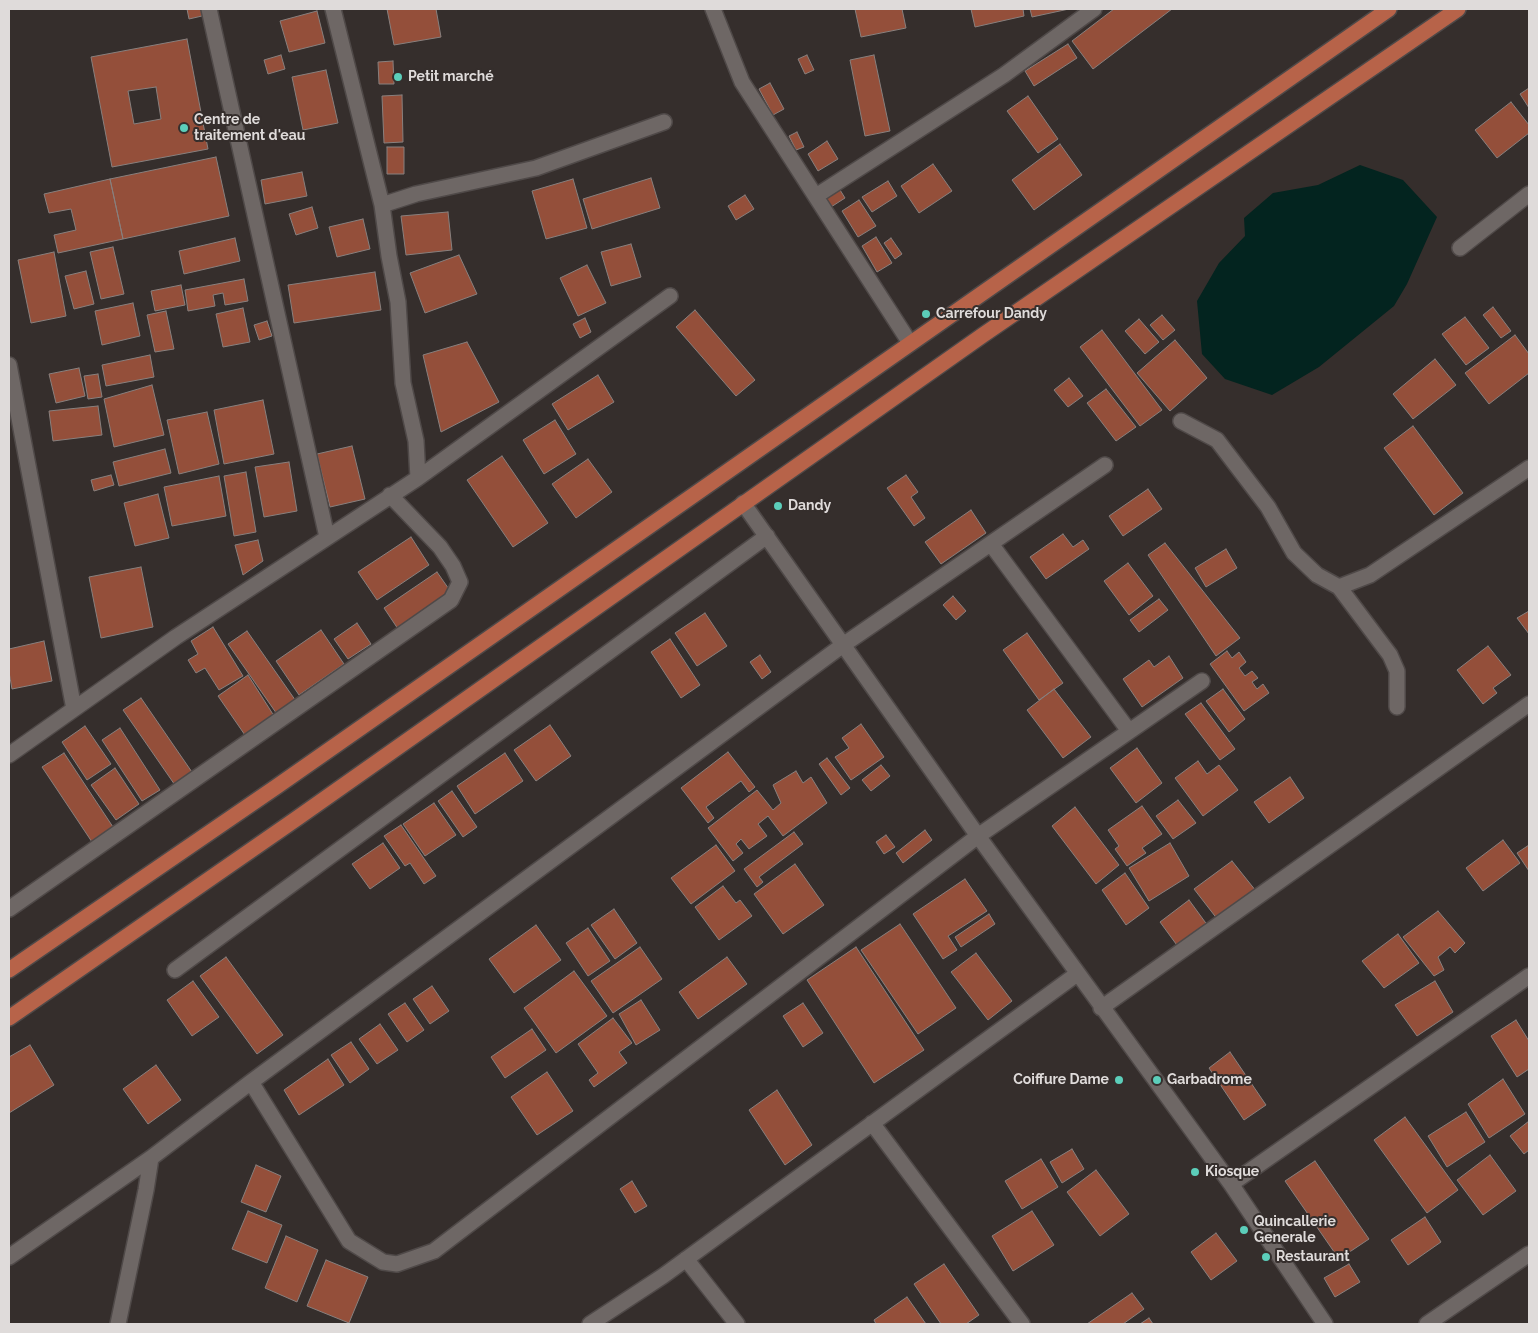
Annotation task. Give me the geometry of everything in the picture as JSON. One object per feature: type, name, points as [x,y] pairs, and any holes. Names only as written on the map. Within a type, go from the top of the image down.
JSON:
[{"type":"main road","points":[[9,970],[276,787],[1389,9]]},
{"type":"main road","points":[[9,1018],[296,819],[983,334],[1458,9]]},
{"type":"street","points":[[209,9],[327,537]]},
{"type":"street","points":[[333,9],[382,205],[398,302],[403,383],[416,441],[418,478]]},
{"type":"street","points":[[713,9],[742,82],[910,343]]},
{"type":"street","points":[[816,196],[1004,75],[1094,9]]},
{"type":"street","points":[[382,205],[416,194],[536,168],[664,122]]},
{"type":"street","points":[[1460,248],[1529,195]]},
{"type":"street","points":[[9,755],[176,638],[418,478],[670,296]]},
{"type":"street","points":[[9,364],[74,709]]},
{"type":"street","points":[[1181,421],[1217,440],[1268,507],[1294,553],[1317,576],[1339,587],[1390,655],[1397,671],[1397,707]]},
{"type":"street","points":[[9,1258],[151,1158],[843,645],[1105,465]]},
{"type":"street","points":[[1339,587],[1370,575],[1529,468]]},
{"type":"street","points":[[9,909],[451,600],[460,582],[453,566],[440,547],[390,495]]},
{"type":"street","points":[[743,503],[1101,1008],[1231,1184],[1325,1324]]},
{"type":"street","points":[[175,970],[767,536]]},
{"type":"street","points":[[990,544],[1130,731]]},
{"type":"street","points":[[251,1082],[282,1128],[349,1241],[383,1262],[397,1264],[434,1251],[978,836],[1202,681]]},
{"type":"street","points":[[1101,1008],[1529,704]]},
{"type":"street","points":[[590,1324],[686,1259],[1077,974]]},
{"type":"street","points":[[1231,1184],[1529,976]]},
{"type":"street","points":[[872,1123],[1022,1324]]},
{"type":"street","points":[[118,1324],[139,1229],[151,1158]]},
{"type":"street","points":[[1427,1324],[1529,1254]]},
{"type":"street","points":[[686,1259],[737,1324]]},
{"type":"water","points":[[1360,165],[1403,180],[1437,217],[1407,284],[1394,306],[1319,367],[1272,395],[1225,379],[1202,354],[1197,301],[1219,263],[1245,236],[1244,218],[1273,193],[1318,185]]},
{"type":"building","points":[[187,9],[201,9],[202,16],[189,19]]},
{"type":"building","points":[[387,9],[436,9],[441,37],[394,45]]},
{"type":"building","points":[[855,9],[902,9],[906,28],[861,37]]},
{"type":"building","points":[[971,9],[1023,9],[1024,16],[975,27]]},
{"type":"building","points":[[1030,9],[1069,9],[1032,17]]},
{"type":"building","points":[[1114,9],[1172,9],[1093,69],[1072,41]]},
{"type":"building","points":[[317,11],[325,43],[289,52],[280,21]]},
{"type":"building","points":[[187,39],[208,149],[112,167],[91,57]],"holes":[[[156,87],[161,119],[134,124],[128,91]]]},
{"type":"building","points":[[1068,44],[1077,58],[1034,86],[1025,71]]},
{"type":"building","points":[[281,55],[285,69],[268,74],[264,60]]},
{"type":"building","points":[[807,55],[814,70],[805,74],[798,59]]},
{"type":"building","points":[[874,55],[890,131],[865,136],[850,60]]},
{"type":"building","points":[[393,61],[394,84],[379,84],[378,62]]},
{"type":"building","points":[[326,70],[338,123],[303,130],[292,77]]},
{"type":"building","points":[[770,83],[784,109],[773,115],[759,89]]},
{"type":"building","points":[[1529,88],[1529,108],[1520,94]]},
{"type":"building","points":[[402,95],[403,142],[384,143],[382,96]]},
{"type":"building","points":[[1028,96],[1058,139],[1038,153],[1007,111]]},
{"type":"building","points":[[1511,102],[1529,125],[1529,133],[1497,158],[1475,130]]},
{"type":"building","points":[[797,132],[804,147],[796,150],[789,136]]},
{"type":"building","points":[[827,141],[838,159],[818,171],[808,154]]},
{"type":"building","points":[[1060,144],[1082,175],[1034,210],[1012,180]]},
{"type":"building","points":[[387,147],[404,147],[404,174],[387,174]]},
{"type":"building","points":[[216,157],[229,216],[123,239],[110,179]]},
{"type":"building","points":[[933,164],[952,191],[919,213],[901,186]]},
{"type":"building","points":[[302,172],[307,196],[265,204],[261,180]]},
{"type":"building","points":[[651,178],[660,208],[592,229],[583,199]]},
{"type":"building","points":[[110,179],[123,239],[58,253],[54,235],[76,230],[71,209],[49,213],[44,194]]},
{"type":"building","points":[[573,179],[587,228],[546,239],[532,191]]},
{"type":"building","points":[[888,181],[897,196],[872,212],[862,197]]},
{"type":"building","points":[[837,185],[845,198],[831,207],[823,195]]},
{"type":"building","points":[[745,195],[754,209],[736,220],[728,206]]},
{"type":"building","points":[[859,200],[876,226],[858,237],[842,211]]},
{"type":"building","points":[[312,207],[318,228],[296,235],[289,214]]},
{"type":"building","points":[[448,212],[452,250],[406,255],[401,216]]},
{"type":"building","points":[[363,219],[370,249],[337,257],[329,227]]},
{"type":"building","points":[[876,237],[892,263],[877,272],[862,246]]},
{"type":"building","points":[[235,238],[240,261],[184,274],[179,251]]},
{"type":"building","points":[[891,238],[902,254],[895,259],[884,243]]},
{"type":"building","points":[[631,244],[641,277],[611,286],[601,252]]},
{"type":"building","points":[[113,247],[124,294],[101,299],[90,252]]},
{"type":"building","points":[[54,252],[66,316],[31,323],[18,260]]},
{"type":"building","points":[[459,255],[477,294],[425,313],[410,273]]},
{"type":"building","points":[[587,265],[606,303],[578,316],[560,278]]},
{"type":"building","points":[[86,271],[94,304],[74,309],[65,276]]},
{"type":"building","points":[[375,272],[381,310],[294,323],[288,285]]},
{"type":"building","points":[[244,279],[248,301],[225,305],[223,293],[213,295],[215,306],[188,311],[185,290]]},
{"type":"building","points":[[181,285],[185,305],[155,311],[151,291]]},
{"type":"building","points":[[133,303],[140,336],[102,345],[95,311]]},
{"type":"building","points":[[1493,307],[1511,331],[1501,338],[1483,315]]},
{"type":"building","points":[[243,308],[250,342],[223,347],[216,314]]},
{"type":"building","points":[[695,310],[755,380],[736,396],[676,327]]},
{"type":"building","points":[[166,311],[174,349],[155,352],[147,315]]},
{"type":"building","points":[[1162,315],[1175,330],[1163,340],[1150,325]]},
{"type":"building","points":[[1465,317],[1489,348],[1466,365],[1442,334]]},
{"type":"building","points":[[585,318],[591,332],[580,338],[573,324]]},
{"type":"building","points":[[1139,319],[1159,342],[1145,354],[1125,331]]},
{"type":"building","points":[[267,321],[272,336],[259,340],[254,325]]},
{"type":"building","points":[[1102,330],[1162,410],[1140,426],[1080,347]]},
{"type":"building","points":[[1515,335],[1529,354],[1529,373],[1489,404],[1465,373]]},
{"type":"building","points":[[1175,340],[1207,378],[1170,411],[1137,373]]},
{"type":"building","points":[[467,342],[499,402],[441,432],[423,355]]},
{"type":"building","points":[[150,355],[154,377],[106,386],[102,365]]},
{"type":"building","points":[[1435,359],[1456,385],[1413,419],[1393,394]]},
{"type":"building","points":[[79,368],[85,396],[56,403],[49,374]]},
{"type":"building","points":[[98,374],[102,397],[88,399],[84,376]]},
{"type":"building","points":[[598,375],[614,402],[568,430],[552,404]]},
{"type":"building","points":[[1069,378],[1083,396],[1068,407],[1054,390]]},
{"type":"building","points":[[152,385],[164,435],[114,447],[104,399]]},
{"type":"building","points":[[1106,389],[1136,427],[1116,441],[1087,403]]},
{"type":"building","points":[[263,400],[274,454],[224,464],[214,410]]},
{"type":"building","points":[[98,406],[102,435],[53,441],[49,411]]},
{"type":"building","points":[[207,412],[219,464],[179,474],[167,420]]},
{"type":"building","points":[[555,420],[576,454],[544,474],[523,440]]},
{"type":"building","points":[[1413,426],[1463,493],[1434,515],[1384,448]]},
{"type":"building","points":[[352,446],[365,499],[330,507],[317,454]]},
{"type":"building","points":[[165,449],[171,473],[119,486],[113,462]]},
{"type":"building","points":[[502,456],[548,523],[513,547],[467,480]]},
{"type":"building","points":[[588,459],[612,492],[576,518],[552,484]]},
{"type":"building","points":[[289,462],[297,511],[264,517],[255,467]]},
{"type":"building","points":[[246,472],[256,532],[234,536],[224,476]]},
{"type":"building","points":[[111,475],[114,485],[94,491],[91,480]]},
{"type":"building","points":[[906,475],[918,492],[911,497],[925,518],[914,526],[887,488]]},
{"type":"building","points":[[219,476],[226,516],[172,526],[164,487]]},
{"type":"building","points":[[1148,489],[1162,509],[1123,536],[1109,516]]},
{"type":"building","points":[[158,494],[169,538],[135,546],[124,503]]},
{"type":"building","points":[[971,510],[986,533],[941,564],[925,542]]},
{"type":"building","points":[[1063,534],[1073,547],[1083,540],[1089,549],[1046,579],[1030,557]]},
{"type":"building","points":[[411,537],[429,565],[377,600],[358,572]]},
{"type":"building","points":[[258,540],[263,561],[243,575],[235,545]]},
{"type":"building","points":[[1165,543],[1240,638],[1216,656],[1148,555]]},
{"type":"building","points":[[1226,549],[1237,568],[1206,587],[1195,568]]},
{"type":"building","points":[[1128,563],[1153,596],[1129,615],[1104,581]]},
{"type":"building","points":[[141,567],[153,627],[101,638],[89,577]]},
{"type":"building","points":[[437,572],[451,592],[398,629],[384,608]]},
{"type":"building","points":[[953,596],[966,611],[956,620],[943,605]]},
{"type":"building","points":[[1159,599],[1168,610],[1139,632],[1130,620]]},
{"type":"building","points":[[1529,611],[1529,634],[1517,618]]},
{"type":"building","points":[[705,613],[727,646],[697,666],[675,633]]},
{"type":"building","points":[[357,623],[371,644],[348,659],[334,639]]},
{"type":"building","points":[[213,627],[243,676],[219,690],[205,668],[196,673],[188,660],[198,654],[191,641]]},
{"type":"building","points":[[321,630],[344,664],[299,695],[276,661]]},
{"type":"building","points":[[247,631],[298,704],[279,717],[228,644]]},
{"type":"building","points":[[1027,633],[1063,683],[1039,700],[1003,650]]},
{"type":"building","points":[[670,639],[700,685],[681,698],[651,652]]},
{"type":"building","points":[[44,641],[52,681],[12,689],[9,672],[9,649]]},
{"type":"building","points":[[1488,646],[1511,675],[1493,688],[1497,693],[1483,704],[1457,670]]},
{"type":"building","points":[[1227,651],[1232,658],[1239,652],[1246,662],[1239,668],[1245,676],[1252,671],[1258,678],[1252,682],[1257,689],[1263,684],[1269,693],[1244,711],[1210,664]]},
{"type":"building","points":[[760,655],[771,672],[762,679],[750,662]]},
{"type":"building","points":[[1169,656],[1183,678],[1142,707],[1123,679],[1149,660],[1154,667]]},
{"type":"building","points":[[248,675],[276,719],[247,738],[218,696]]},
{"type":"building","points":[[1054,689],[1091,737],[1063,758],[1027,710]]},
{"type":"building","points":[[1223,689],[1245,719],[1229,732],[1206,701]]},
{"type":"building","points":[[141,698],[194,775],[177,788],[123,710]]},
{"type":"building","points":[[1201,703],[1235,749],[1220,760],[1185,714]]},
{"type":"building","points":[[861,724],[884,757],[851,780],[835,757],[849,748],[842,738]]},
{"type":"building","points":[[550,725],[571,756],[536,781],[514,750]]},
{"type":"building","points":[[85,726],[111,764],[87,780],[62,742]]},
{"type":"building","points":[[120,728],[160,790],[142,801],[102,740]]},
{"type":"building","points":[[1137,748],[1162,783],[1136,803],[1110,768]]},
{"type":"building","points":[[728,752],[755,787],[749,792],[741,781],[706,807],[714,818],[708,823],[681,788]]},
{"type":"building","points":[[64,753],[115,830],[94,845],[42,767]]},
{"type":"building","points":[[505,753],[523,781],[475,814],[457,786]]},
{"type":"building","points":[[827,758],[850,788],[841,795],[819,764]]},
{"type":"building","points":[[1198,761],[1207,774],[1219,765],[1238,790],[1203,816],[1175,778]]},
{"type":"building","points":[[881,765],[890,776],[871,791],[862,780]]},
{"type":"building","points":[[115,768],[139,804],[116,820],[91,785]]},
{"type":"building","points":[[796,771],[803,783],[811,777],[827,803],[783,836],[768,816],[758,824],[767,836],[749,849],[741,839],[736,844],[743,853],[733,861],[708,828],[757,790],[773,810],[781,803],[773,785]]},
{"type":"building","points":[[1290,777],[1304,798],[1269,823],[1254,802]]},
{"type":"building","points":[[452,791],[477,827],[463,837],[438,801]]},
{"type":"building","points":[[1178,800],[1196,823],[1173,839],[1156,816]]},
{"type":"building","points":[[434,803],[456,835],[425,856],[403,824]]},
{"type":"building","points":[[1142,806],[1162,834],[1142,848],[1146,853],[1127,866],[1115,849],[1119,846],[1108,830]]},
{"type":"building","points":[[1075,807],[1119,865],[1096,884],[1052,826]]},
{"type":"building","points":[[401,825],[436,876],[424,884],[410,863],[405,866],[384,836]]},
{"type":"building","points":[[925,830],[932,840],[903,863],[896,853]]},
{"type":"building","points":[[794,832],[803,844],[759,877],[763,882],[757,887],[744,869]]},
{"type":"building","points":[[886,835],[895,847],[884,854],[876,842]]},
{"type":"building","points":[[1503,840],[1520,863],[1483,891],[1466,868]]},
{"type":"building","points":[[383,843],[400,868],[370,889],[352,864]]},
{"type":"building","points":[[1170,843],[1189,876],[1149,901],[1129,868]]},
{"type":"building","points":[[716,845],[735,871],[691,904],[671,878]]},
{"type":"building","points":[[1529,845],[1529,871],[1517,853]]},
{"type":"building","points":[[1232,861],[1256,891],[1218,920],[1194,889]]},
{"type":"building","points":[[795,864],[824,905],[783,934],[754,894]]},
{"type":"building","points":[[1125,873],[1149,908],[1126,925],[1102,890]]},
{"type":"building","points":[[965,879],[987,911],[948,936],[957,950],[943,959],[913,914]]},
{"type":"building","points":[[723,886],[736,903],[740,900],[752,916],[719,940],[695,907]]},
{"type":"building","points":[[1189,900],[1208,926],[1179,948],[1160,922]]},
{"type":"building","points":[[614,909],[637,943],[615,959],[591,925]]},
{"type":"building","points":[[1438,911],[1465,943],[1455,953],[1450,947],[1438,957],[1444,970],[1434,976],[1403,937]]},
{"type":"building","points":[[989,914],[995,924],[961,947],[955,937]]},
{"type":"building","points":[[900,924],[956,1008],[918,1034],[861,950]]},
{"type":"building","points":[[536,925],[561,960],[514,993],[489,959]]},
{"type":"building","points":[[588,928],[610,961],[588,976],[566,943]]},
{"type":"building","points":[[1398,934],[1419,963],[1384,988],[1362,961]]},
{"type":"building","points":[[640,947],[662,979],[613,1013],[591,981]]},
{"type":"building","points":[[856,947],[924,1050],[874,1083],[807,980]]},
{"type":"building","points":[[976,953],[1012,1001],[988,1020],[951,972]]},
{"type":"building","points":[[226,957],[283,1035],[257,1054],[200,976]]},
{"type":"building","points":[[727,957],[747,984],[698,1019],[679,992]]},
{"type":"building","points":[[574,971],[607,1016],[556,1053],[524,1008]]},
{"type":"building","points":[[193,981],[219,1017],[192,1036],[167,1000]]},
{"type":"building","points":[[1435,981],[1453,1012],[1417,1036],[1395,1005]]},
{"type":"building","points":[[432,986],[449,1011],[430,1024],[413,999]]},
{"type":"building","points":[[641,1000],[660,1030],[636,1045],[619,1014]]},
{"type":"building","points":[[405,1003],[424,1030],[407,1042],[388,1014]]},
{"type":"building","points":[[803,1003],[823,1033],[803,1047],[783,1016]]},
{"type":"building","points":[[613,1018],[632,1043],[619,1052],[627,1063],[594,1087],[589,1080],[598,1073],[578,1044]]},
{"type":"building","points":[[1516,1020],[1529,1041],[1529,1069],[1517,1077],[1491,1036]]},
{"type":"building","points":[[380,1024],[398,1050],[377,1064],[359,1039]]},
{"type":"building","points":[[532,1029],[546,1050],[505,1078],[491,1057]]},
{"type":"building","points":[[351,1042],[369,1069],[350,1083],[331,1055]]},
{"type":"building","points":[[30,1045],[54,1085],[9,1113],[9,1057]]},
{"type":"building","points":[[1230,1052],[1266,1105],[1244,1120],[1209,1068]]},
{"type":"building","points":[[328,1059],[344,1085],[299,1115],[284,1090]]},
{"type":"building","points":[[156,1065],[181,1100],[148,1124],[123,1089]]},
{"type":"building","points":[[547,1072],[573,1111],[537,1135],[511,1097]]},
{"type":"building","points":[[1503,1079],[1525,1114],[1489,1138],[1468,1104]]},
{"type":"building","points":[[777,1090],[812,1145],[785,1165],[749,1110]]},
{"type":"building","points":[[1466,1112],[1485,1142],[1447,1167],[1428,1136]]},
{"type":"building","points":[[1405,1117],[1458,1190],[1427,1213],[1374,1140]]},
{"type":"building","points":[[1529,1121],[1529,1150],[1524,1154],[1510,1136]]},
{"type":"building","points":[[1072,1149],[1084,1169],[1062,1183],[1050,1162]]},
{"type":"building","points":[[1490,1155],[1516,1191],[1483,1215],[1457,1180]]},
{"type":"building","points":[[1041,1159],[1058,1187],[1022,1209],[1005,1181]]},
{"type":"building","points":[[1315,1161],[1369,1239],[1339,1259],[1285,1181]]},
{"type":"building","points":[[256,1165],[281,1176],[266,1212],[241,1202]]},
{"type":"building","points":[[1096,1170],[1129,1214],[1100,1236],[1067,1192]]},
{"type":"building","points":[[632,1181],[647,1206],[635,1213],[620,1189]]},
{"type":"building","points":[[248,1211],[282,1225],[267,1263],[232,1249]]},
{"type":"building","points":[[1032,1211],[1054,1245],[1013,1271],[992,1236]]},
{"type":"building","points":[[1425,1217],[1441,1242],[1408,1265],[1391,1240]]},
{"type":"building","points":[[1216,1233],[1237,1261],[1211,1280],[1191,1252]]},
{"type":"building","points":[[286,1236],[318,1250],[297,1302],[265,1288]]},
{"type":"building","points":[[326,1260],[368,1277],[349,1323],[307,1306]]},
{"type":"building","points":[[944,1264],[979,1315],[966,1324],[941,1324],[914,1284]]},
{"type":"building","points":[[1349,1264],[1360,1282],[1335,1297],[1324,1278]]},
{"type":"building","points":[[1132,1293],[1144,1309],[1123,1324],[1087,1324]]},
{"type":"building","points":[[907,1297],[926,1324],[876,1324],[874,1320]]},
{"type":"building","points":[[1149,1318],[1153,1324],[1140,1324]]},
{"type":"place","name":"Petit marché","points":[[398,77]]},
{"type":"place","name":"Centre de traitement d'eau","points":[[184,128]]},
{"type":"place","name":"Carrefour Dandy","points":[[926,314]]},
{"type":"place","name":"Dandy","points":[[778,506]]},
{"type":"place","name":"Coiffure Dame","points":[[1119,1080]]},
{"type":"place","name":"Garbadrome","points":[[1157,1080]]},
{"type":"place","name":"Kiosque","points":[[1195,1172]]},
{"type":"place","name":"Quincallerie Generale","points":[[1244,1230]]},
{"type":"place","name":"Restaurant","points":[[1266,1257]]}]
